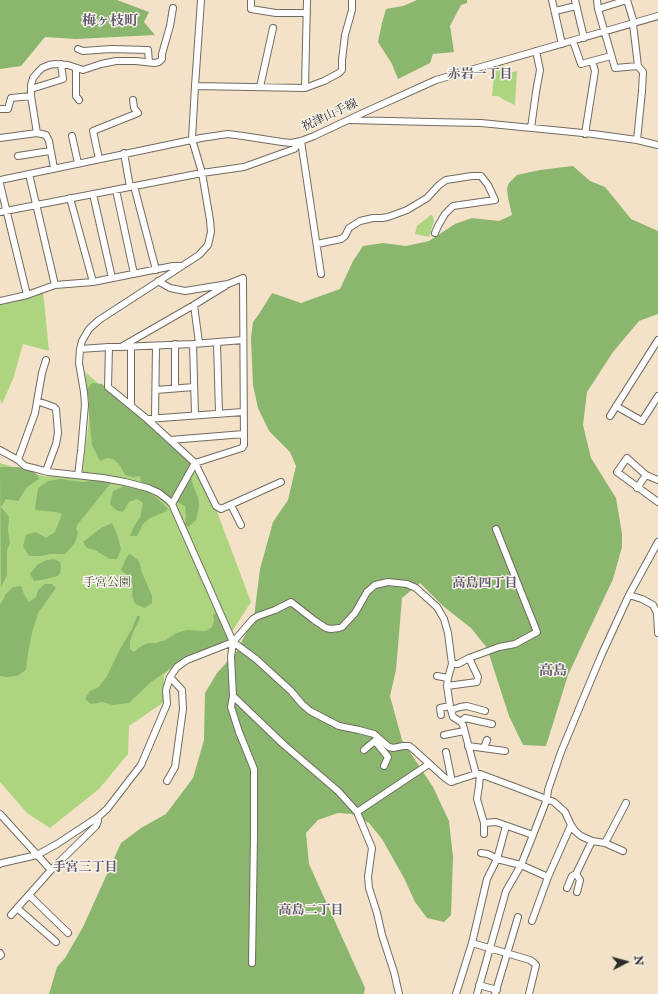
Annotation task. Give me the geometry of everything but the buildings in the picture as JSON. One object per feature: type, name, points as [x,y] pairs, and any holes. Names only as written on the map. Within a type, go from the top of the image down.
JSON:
[{"type":"street","points":[[78,475],[85,405],[79,363],[82,341],[89,329],[99,320],[199,255],[208,245],[211,232],[202,173],[192,139],[201,0]]},
{"type":"street","points":[[251,0],[251,9],[306,13]]},
{"type":"street","points":[[305,88],[307,0]]},
{"type":"street","points":[[552,0],[562,44]]},
{"type":"street","points":[[597,0],[598,9],[614,68],[638,66]]},
{"type":"street","points":[[598,9],[627,0],[634,24],[638,66],[643,72],[637,140]]},
{"type":"street","points":[[195,86],[305,88],[339,74],[342,70],[345,35],[352,10],[352,1]]},
{"type":"street","points":[[555,11],[576,3],[584,38]]},
{"type":"street","points":[[37,133],[31,92],[33,78],[42,68],[50,65],[61,64],[83,70],[116,61],[159,62],[162,59],[173,8]]},
{"type":"street","name":"祝津山手線","points":[[0,180],[192,139],[228,134],[291,143],[301,141],[436,80],[658,16]]},
{"type":"street","points":[[260,87],[273,28]]},
{"type":"street","points":[[573,41],[582,64],[611,56]]},
{"type":"street","points":[[78,49],[83,51],[111,49],[148,50],[149,62]]},
{"type":"street","points":[[531,128],[540,70],[536,51]]},
{"type":"street","points":[[585,134],[595,71],[592,61]]},
{"type":"street","points":[[0,109],[8,109],[11,98],[31,92],[63,78],[61,64]]},
{"type":"street","points":[[76,68],[76,96],[79,100]]},
{"type":"street","points":[[99,159],[93,130],[138,113],[134,108],[133,100]]},
{"type":"street","points":[[347,120],[474,123],[637,140],[658,145]]},
{"type":"street","points":[[0,138],[37,133],[46,135],[54,168]]},
{"type":"street","points":[[72,136],[78,163]]},
{"type":"street","points":[[3,211],[202,173],[244,167],[294,149],[301,141]]},
{"type":"street","points":[[301,141],[322,274]]},
{"type":"street","points":[[18,156],[50,151]]},
{"type":"street","points":[[124,153],[156,270]]},
{"type":"street","points":[[29,174],[55,285]]},
{"type":"street","points":[[317,244],[341,239],[345,236],[349,228],[360,221],[388,217],[407,210],[427,198],[446,180],[481,176],[488,185],[495,200],[453,206],[446,214],[435,233]]},
{"type":"street","points":[[0,184],[3,211],[27,295]]},
{"type":"street","points":[[116,190],[134,274]]},
{"type":"street","points":[[93,194],[112,278]]},
{"type":"street","points":[[70,198],[93,282]]},
{"type":"street","points":[[0,301],[27,295],[55,285],[93,282],[173,266],[180,266]]},
{"type":"street","points":[[120,348],[228,284],[243,278],[244,444],[242,448],[196,463],[172,504]]},
{"type":"street","points":[[158,281],[170,288],[185,291],[228,284]]},
{"type":"street","points":[[194,305],[196,343],[194,387],[195,415]]},
{"type":"street","points":[[80,349],[109,347],[120,348],[243,340]]},
{"type":"street","points":[[610,416],[658,340]]},
{"type":"street","points":[[217,342],[219,414]]},
{"type":"street","points":[[175,344],[175,388]]},
{"type":"street","points":[[155,418],[156,346]]},
{"type":"street","points":[[109,347],[108,387],[131,405],[196,463],[216,506],[221,509],[281,482]]},
{"type":"street","points":[[131,347],[131,405]]},
{"type":"street","points":[[18,460],[35,413],[42,373],[46,360]]},
{"type":"street","points":[[156,390],[194,387]]},
{"type":"street","points":[[616,406],[642,421],[658,396]]},
{"type":"street","points":[[37,401],[56,409],[58,433],[56,444],[46,471]]},
{"type":"street","points":[[147,419],[243,412]]},
{"type":"street","points":[[170,440],[244,434]]},
{"type":"street","points":[[0,450],[18,460],[25,466],[46,471],[125,482],[160,493],[172,504],[233,642],[256,659],[291,691],[310,711],[339,726],[374,734],[388,757],[384,766]]},
{"type":"street","points":[[658,480],[646,474],[627,458],[617,472],[658,502]]},
{"type":"street","points":[[637,488],[646,474]]},
{"type":"street","points":[[231,505],[241,525]]},
{"type":"street","points":[[452,664],[458,664],[469,658],[499,647],[515,644],[536,632],[496,529]]},
{"type":"street","points":[[477,994],[506,890],[521,865],[533,835],[547,799],[548,790],[554,772],[575,717],[629,595],[658,542]]},
{"type":"street","points":[[0,864],[37,855],[57,844],[98,817],[107,809],[141,765],[166,704],[166,690],[170,677],[177,667],[187,660],[233,642],[253,619],[291,602],[326,628],[331,629],[342,627],[355,613],[367,592],[375,585],[388,582],[407,584],[416,588],[437,607],[444,619],[448,633],[452,664],[447,686],[451,708],[453,717],[463,725],[468,746],[478,774],[480,786],[477,799],[484,823],[484,834]]},
{"type":"street","points":[[629,595],[642,599],[653,605],[657,613],[658,633]]},
{"type":"street","points":[[233,642],[231,657],[231,707],[254,769],[252,963]]},
{"type":"street","points":[[447,686],[477,682],[478,677],[469,658]]},
{"type":"street","points":[[437,676],[448,678]]},
{"type":"street","points":[[167,782],[175,767],[182,709],[182,690],[170,677]]},
{"type":"street","points":[[232,696],[283,744],[338,791],[357,812],[372,848],[368,877],[369,888],[399,994]]},
{"type":"street","points":[[441,716],[440,708],[467,706],[485,711]]},
{"type":"street","points":[[461,722],[466,718],[492,724]]},
{"type":"street","points":[[444,735],[464,731]]},
{"type":"street","points":[[364,750],[377,739]]},
{"type":"street","points":[[377,739],[389,748],[409,746],[451,782],[478,774],[515,786],[554,802],[565,812],[571,825],[581,836],[592,841],[605,843],[623,851]]},
{"type":"street","points":[[484,748],[487,740]]},
{"type":"street","points":[[468,746],[505,751]]},
{"type":"street","points":[[446,752],[452,782]]},
{"type":"street","points":[[357,812],[430,764]]},
{"type":"street","points":[[605,843],[626,803]]},
{"type":"street","points":[[0,814],[50,870]]},
{"type":"street","points":[[11,915],[50,870],[96,826],[98,817]]},
{"type":"street","points":[[484,823],[496,822],[533,835]]},
{"type":"street","points":[[532,921],[548,877],[571,825]]},
{"type":"street","points":[[456,994],[472,943],[487,879],[497,859],[506,826]]},
{"type":"street","points":[[567,888],[572,876],[576,874],[592,841]]},
{"type":"street","points":[[481,853],[521,865],[548,877]]},
{"type":"street","points":[[576,874],[580,880],[577,892]]},
{"type":"street","points":[[29,895],[68,933]]},
{"type":"street","points":[[17,908],[56,942]]},
{"type":"street","points":[[479,985],[496,992],[518,917]]},
{"type":"street","points":[[472,943],[530,960],[536,965],[530,994]]},
{"type":"street","points":[[0,953],[0,956]]},
{"type":"green space","points":[[0,0],[117,0],[149,12],[144,22],[155,35],[76,39],[45,37],[21,66],[0,69]]},
{"type":"green space","points":[[417,0],[467,0],[467,3],[461,5],[450,26],[454,52],[433,54],[430,63],[398,79],[392,64],[378,42],[382,23],[386,9],[403,6]]},
{"type":"green space","points":[[503,64],[505,74],[517,71],[515,105],[498,96],[492,96],[495,66]]},
{"type":"green space","points":[[573,166],[590,181],[605,187],[631,219],[658,231],[658,314],[639,321],[613,352],[587,392],[583,425],[591,458],[616,498],[622,534],[622,547],[613,579],[568,675],[546,746],[523,745],[509,716],[487,648],[471,628],[443,606],[420,583],[402,598],[396,670],[390,696],[402,740],[433,787],[449,821],[453,857],[451,915],[444,922],[427,918],[415,902],[404,878],[382,839],[369,823],[352,814],[338,813],[318,820],[306,833],[309,864],[365,988],[364,994],[49,994],[57,967],[65,958],[83,927],[121,843],[141,828],[166,814],[193,778],[204,740],[205,693],[217,673],[237,651],[254,617],[260,569],[273,522],[288,500],[296,466],[290,452],[269,431],[258,408],[253,385],[251,338],[253,322],[272,293],[301,303],[340,289],[353,261],[363,246],[383,243],[406,246],[429,241],[455,224],[472,218],[499,221],[512,215],[507,188],[509,183],[517,175],[540,170]]},
{"type":"green space","points":[[431,215],[433,216],[434,221],[429,237],[415,234],[417,226]]},
{"type":"green space","points":[[43,291],[49,351],[23,344],[13,379],[2,404],[0,399],[0,303]]},
{"type":"green space","name":"手宮公園","points":[[85,372],[192,464],[216,509],[251,602],[230,635],[176,664],[164,675],[164,702],[129,726],[128,754],[99,789],[50,828],[27,813],[0,782],[0,463],[43,476],[82,479],[90,410]]},
{"type":"green space","points":[[92,383],[102,384],[194,464],[191,478],[198,497],[199,506],[196,520],[188,527],[185,524],[185,506],[156,489],[145,486],[141,482],[140,476],[133,477],[125,475],[119,464],[113,459],[107,458],[100,461],[92,445],[87,389]]},
{"type":"green space","points":[[18,467],[28,469],[34,472],[39,479],[27,487],[18,501],[6,499],[1,507],[9,517],[8,531],[10,543],[7,550],[7,575],[1,587],[0,468]]},
{"type":"green space","points":[[60,479],[82,482],[99,480],[111,483],[77,525],[76,529],[78,532],[75,543],[65,554],[29,556],[23,546],[26,535],[36,532],[46,538],[55,532],[62,514],[35,510],[38,488],[48,481]]},
{"type":"green space","points":[[124,486],[146,491],[157,498],[168,509],[165,512],[150,518],[143,524],[137,536],[130,536],[134,526],[140,518],[143,503],[137,499],[129,502],[123,512],[116,510],[110,504],[113,491]]},
{"type":"green space","points":[[112,523],[121,549],[117,559],[110,559],[95,550],[87,548],[83,542],[101,528]]},
{"type":"green space","points":[[130,554],[139,561],[142,573],[152,596],[152,603],[145,608],[135,604],[132,595],[133,585],[127,575],[121,570],[127,556]]},
{"type":"green space","points":[[54,559],[60,562],[61,568],[58,576],[34,581],[30,574],[38,564]]},
{"type":"green space","points":[[45,584],[52,584],[56,588],[38,613],[32,633],[26,670],[17,676],[0,676],[0,605],[6,594],[13,587],[21,586],[29,602],[36,597],[38,590]]},
{"type":"green space","points":[[216,613],[221,620],[229,639],[219,646],[191,654],[151,682],[129,703],[113,705],[102,702],[91,704],[85,699],[90,691],[99,687],[107,676],[120,649],[132,629],[137,616],[140,616],[139,621],[130,641],[130,649],[134,652],[148,643],[156,643],[166,640],[176,633],[187,630],[206,631],[212,627],[214,620],[213,615]]},
{"type":"district","name":"梅ヶ枝町","points":[[110,22]]},
{"type":"district","name":"赤岩一丁目","points":[[480,75]]},
{"type":"district","name":"高島四丁目","points":[[485,584]]},
{"type":"district","name":"高島","points":[[553,672]]},
{"type":"district","name":"手宮三丁目","points":[[85,868]]},
{"type":"district","name":"高島二丁目","points":[[311,911]]}]
